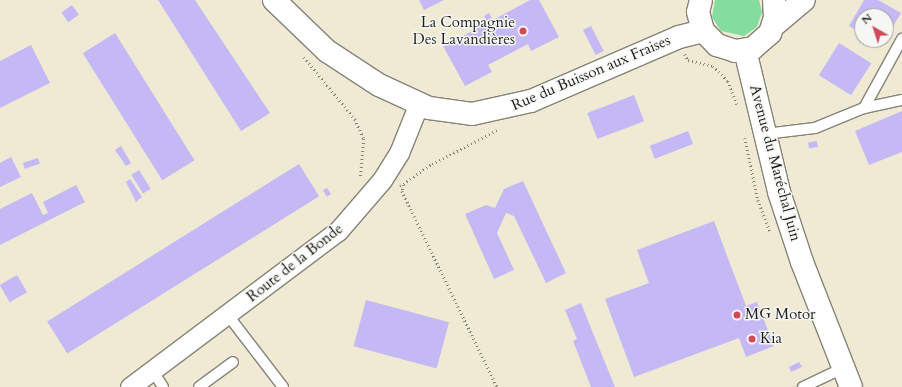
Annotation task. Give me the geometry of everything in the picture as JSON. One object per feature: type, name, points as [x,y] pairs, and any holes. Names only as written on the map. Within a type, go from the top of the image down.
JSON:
[{"type":"street","points":[[701,0],[698,12],[704,31],[721,47],[745,50],[759,44],[773,26],[804,0]]},
{"type":"street","points":[[773,26],[774,0]]},
{"type":"street","name":"Rue du Buisson aux Fraises","points":[[281,2],[327,51],[356,71],[419,103],[442,111],[472,114],[507,109],[679,37],[704,31]]},
{"type":"street","name":"Avenue du Maréchal Juin","points":[[745,50],[765,134],[802,262],[847,378]]},
{"type":"street","name":"Route de la Bonde","points":[[130,387],[227,314],[311,254],[368,200],[399,153],[419,103]]},
{"type":"lane","points":[[864,108],[902,39]]},
{"type":"lane","points":[[765,134],[816,128],[864,108],[902,100]]},
{"type":"lane","points":[[227,314],[283,387]]},
{"type":"lane","points":[[199,387],[233,362]]},
{"type":"lane","points":[[152,370],[163,387]]},
{"type":"lane","points":[[803,387],[847,378]]},
{"type":"path","points":[[302,54],[355,119],[364,140],[360,181]]},
{"type":"path","points":[[405,184],[402,191],[497,387]]},
{"type":"green space","points":[[715,0],[759,0],[762,12],[757,27],[744,36],[721,31],[712,17]]},
{"type":"building","points":[[158,0],[195,0],[270,113],[241,131]]},
{"type":"building","points":[[419,0],[444,0],[424,10]]},
{"type":"building","points":[[530,0],[539,0],[559,37],[531,51],[528,44],[488,65],[492,72],[465,86],[443,46],[488,23],[484,16],[489,13],[493,20]]},
{"type":"building","points":[[864,0],[878,0],[892,8],[859,8]]},
{"type":"building","points":[[72,5],[79,15],[68,22],[61,12]]},
{"type":"building","points":[[894,9],[901,13],[894,25]]},
{"type":"building","points":[[854,17],[854,29],[849,26]]},
{"type":"building","points":[[591,26],[604,51],[596,55],[583,30]]},
{"type":"building","points":[[115,33],[194,160],[162,180],[83,53]]},
{"type":"building","points":[[839,43],[871,63],[851,95],[819,75]]},
{"type":"building","points":[[31,45],[50,83],[0,108],[0,61]]},
{"type":"building","points":[[634,95],[644,121],[597,139],[587,113]]},
{"type":"building","points":[[902,111],[902,152],[869,165],[855,131]]},
{"type":"building","points":[[688,131],[693,144],[655,159],[650,146]]},
{"type":"building","points":[[817,141],[818,147],[809,148],[808,142]]},
{"type":"building","points":[[121,146],[131,163],[126,166],[115,150]]},
{"type":"building","points":[[11,157],[21,177],[0,187],[0,163]]},
{"type":"building","points":[[38,158],[40,164],[25,169],[23,163]]},
{"type":"building","points":[[299,164],[319,196],[67,354],[47,321]]},
{"type":"building","points":[[139,170],[151,189],[143,193],[131,175]]},
{"type":"building","points":[[130,179],[142,197],[136,202],[126,182]]},
{"type":"building","points":[[523,181],[566,273],[546,283],[514,216],[506,213],[497,233],[514,270],[494,279],[465,214],[486,205],[495,208],[504,189]]},
{"type":"building","points":[[76,185],[85,202],[0,245],[0,209],[32,193],[43,215],[48,213],[43,202]]},
{"type":"building","points":[[327,188],[331,194],[327,197],[323,190]]},
{"type":"building","points":[[714,221],[746,306],[757,302],[774,346],[746,357],[739,338],[634,377],[605,299],[649,283],[637,250]]},
{"type":"building","points":[[17,275],[27,292],[10,302],[0,285]]},
{"type":"building","points":[[366,300],[449,322],[437,369],[354,346]]},
{"type":"building","points":[[581,303],[615,387],[591,387],[573,341],[577,339],[565,310]]},
{"type":"building","points":[[799,362],[802,367],[791,372],[789,367]]},
{"type":"place","name":"La Compagnie Des Lavandières","points":[[523,31]]},
{"type":"place","name":"MG Motor","points":[[737,315]]},
{"type":"place","name":"Kia","points":[[752,339]]}]
